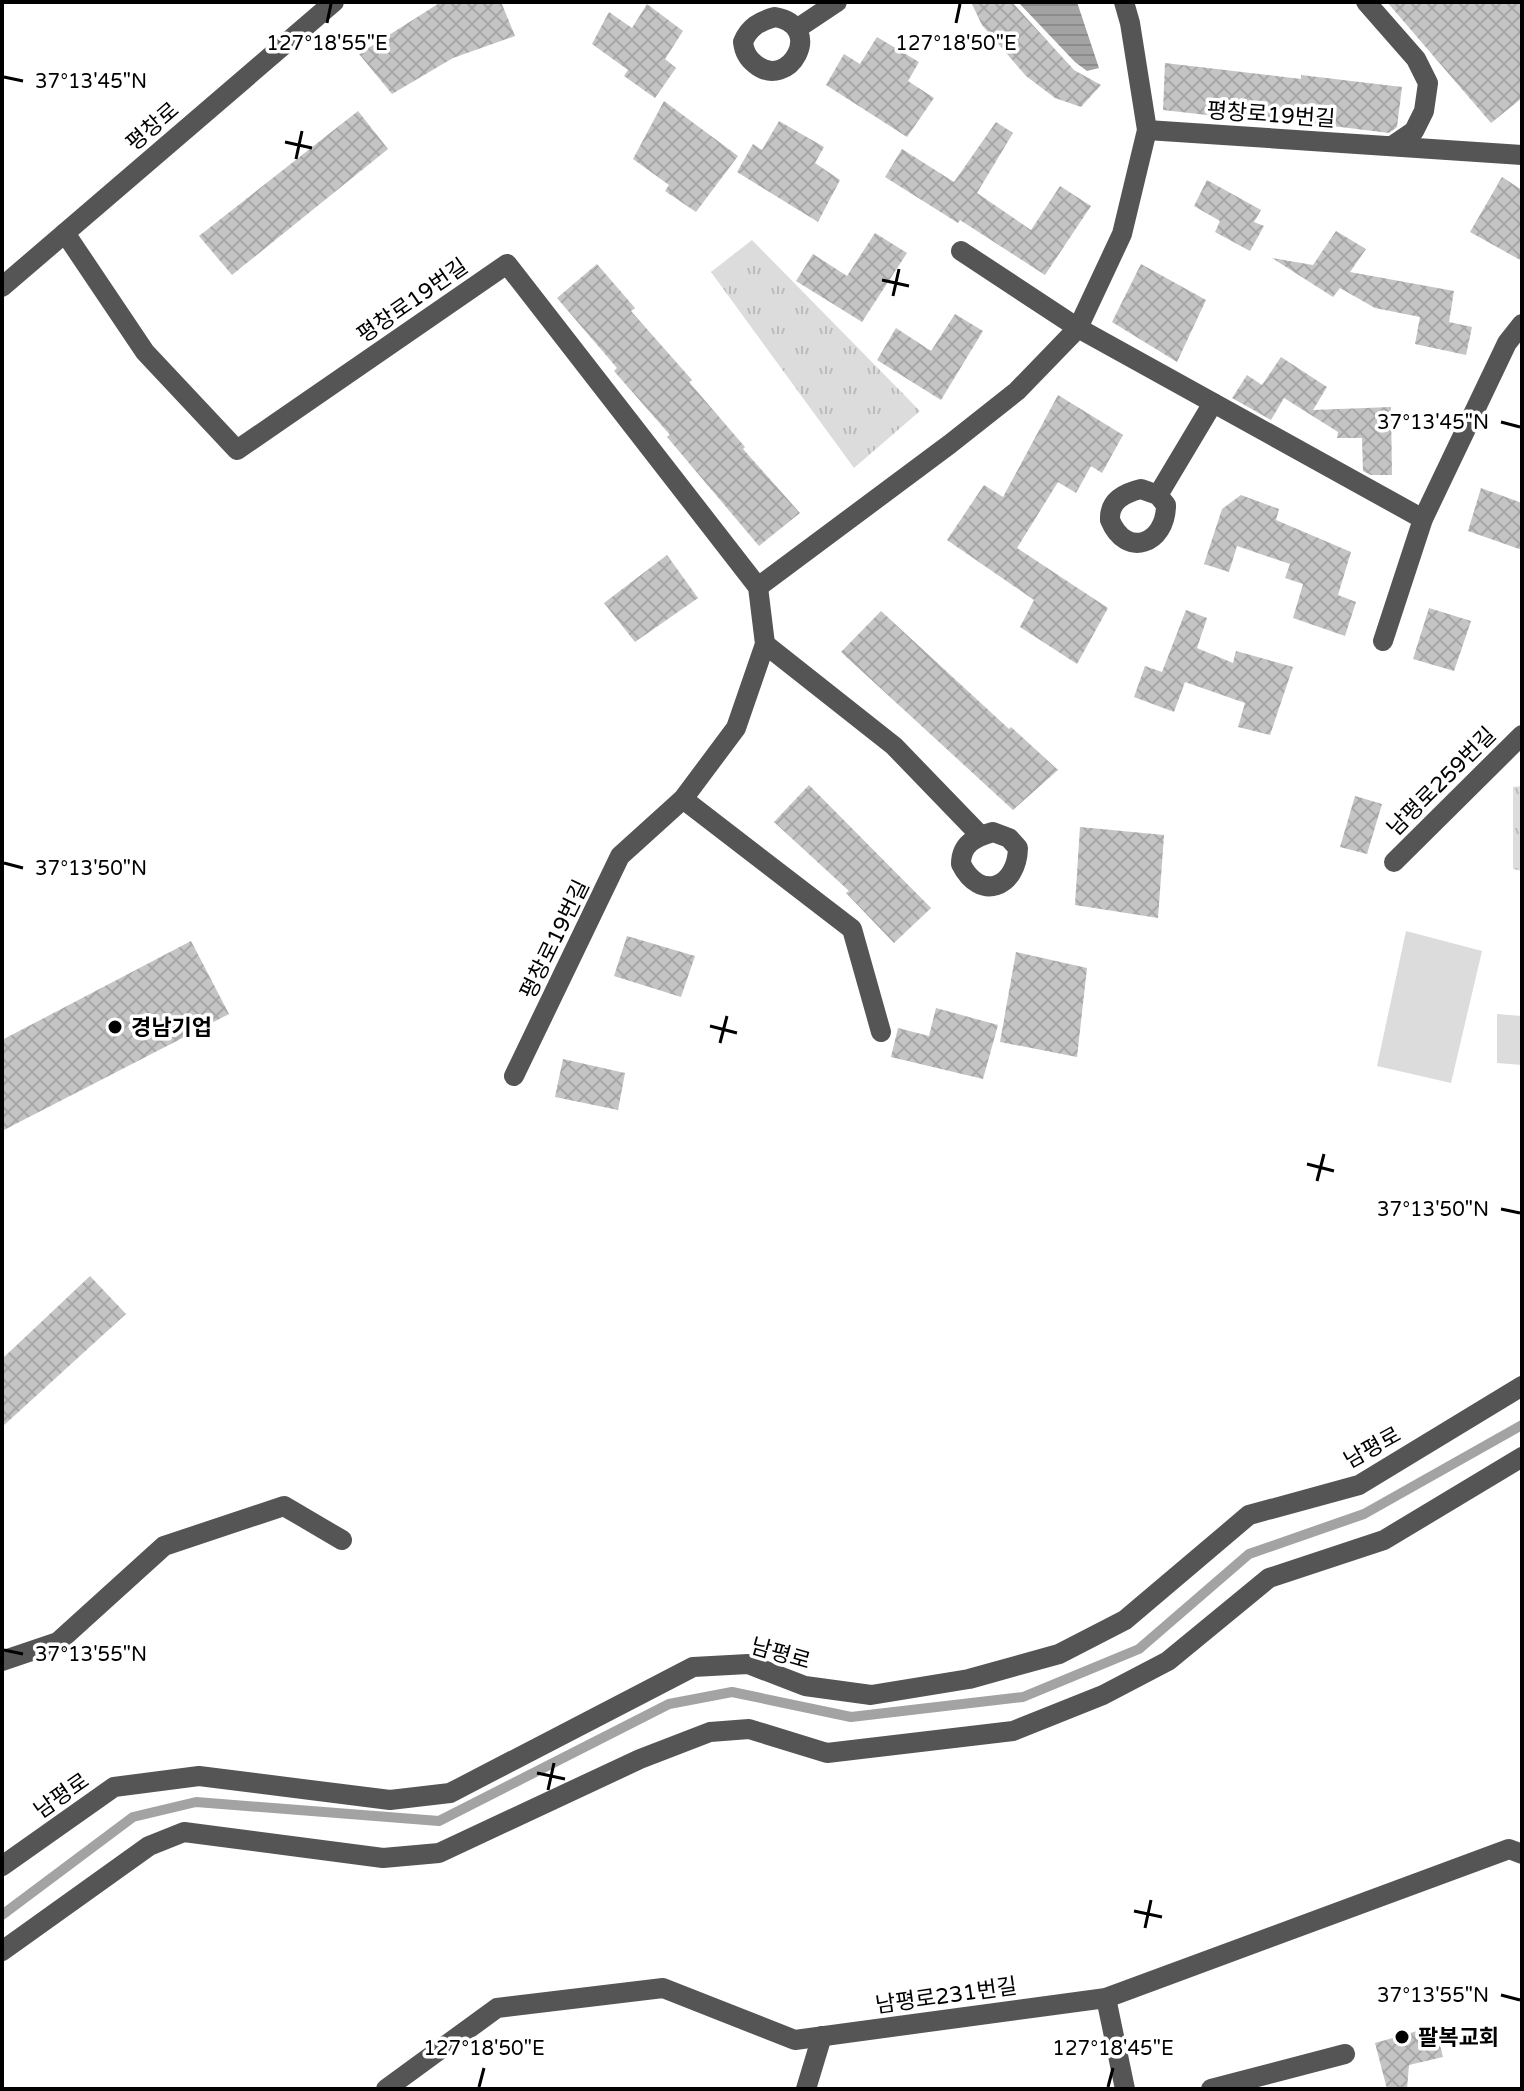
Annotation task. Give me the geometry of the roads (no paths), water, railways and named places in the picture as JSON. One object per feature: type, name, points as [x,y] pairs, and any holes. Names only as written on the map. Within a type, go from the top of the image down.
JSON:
[{"type":"street","name":"평창로","points":[[2,287],[334,2]]},
{"type":"street","points":[[798,28],[837,2]]},
{"type":"street","points":[[758,587],[1017,391],[1078,328],[1122,234],[1147,130],[1124,2]]},
{"type":"street","points":[[1366,2],[1416,59],[1428,83],[1424,111],[1414,131],[1392,146]]},
{"type":"street","name":"평창로19번길","points":[[1147,130],[1522,155]]},
{"type":"street","name":"평창로19번길","points":[[65,233],[145,352],[237,450],[507,264],[758,587],[765,644],[736,728],[683,799],[620,856],[514,1076]]},
{"type":"street","points":[[961,251],[1078,328],[1423,519]]},
{"type":"street","points":[[1383,641],[1423,519],[1507,343],[1522,324]]},
{"type":"street","points":[[1158,495],[1213,403]]},
{"type":"street","points":[[765,644],[894,746],[980,835]]},
{"type":"street","name":"남평로259번길","points":[[1394,862],[1522,735]]},
{"type":"street","points":[[683,799],[852,929],[881,1032]]},
{"type":"street","name":"남평로","points":[[2,1866],[114,1787],[199,1776],[390,1800],[450,1793],[693,1667],[748,1664],[805,1686],[871,1695],[969,1679],[1059,1654],[1125,1620],[1249,1515],[1359,1485],[1522,1386]]},
{"type":"street","points":[[2,1951],[149,1846],[184,1832],[383,1858],[439,1853],[640,1759],[710,1732],[749,1729],[827,1753],[1013,1731],[1103,1695],[1168,1661],[1269,1578],[1384,1540],[1522,1457]]},
{"type":"street","points":[[2,1661],[58,1642],[164,1546],[284,1506],[342,1540]]},
{"type":"street","name":"남평로231번길","points":[[386,2089],[497,2008],[663,1988],[795,2040],[1106,1998],[1509,1849],[1522,1854]]},
{"type":"street","points":[[1106,1998],[1125,2089]]},
{"type":"street","points":[[806,2089],[822,2036]]},
{"type":"street","points":[[1211,2089],[1345,2054]]},
{"type":"waterway","points":[[2,1915],[133,1817],[196,1802],[439,1821],[669,1704],[732,1692],[851,1717],[1023,1697],[1139,1649],[1249,1554],[1364,1514],[1522,1425]]},
{"type":"place","name":"경남기업","points":[[115,1027]]},
{"type":"place","name":"팔복교회","points":[[1402,2037]]}]
